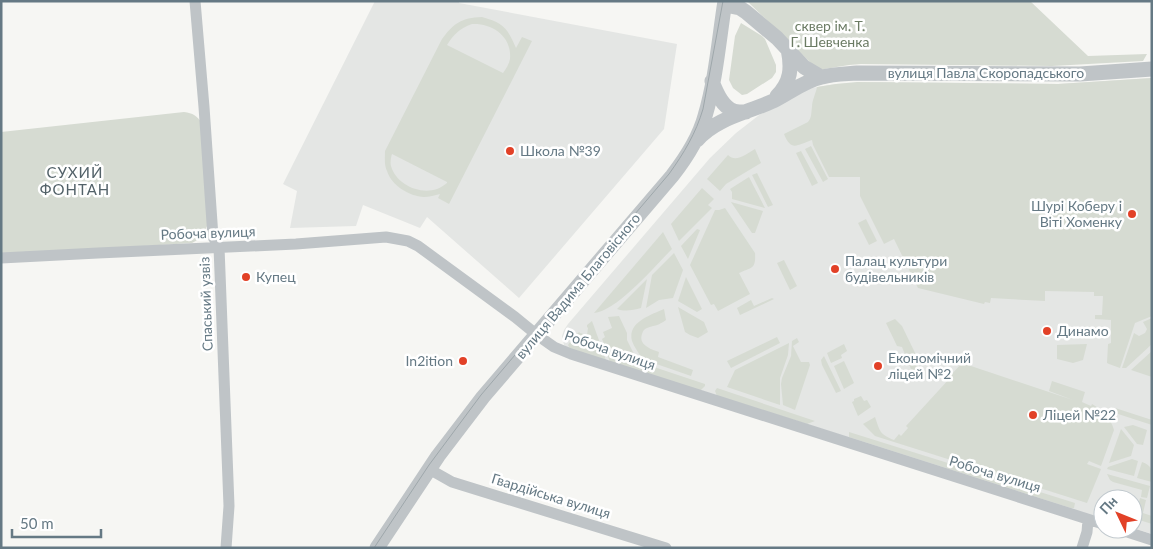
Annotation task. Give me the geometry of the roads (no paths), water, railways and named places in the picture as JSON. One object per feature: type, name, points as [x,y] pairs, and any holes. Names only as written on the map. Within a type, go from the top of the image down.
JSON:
[{"type":"street","name":"Спаський узвіз","points":[[196,1],[213,236],[219,247],[229,506],[226,548]]},
{"type":"street","points":[[725,3],[746,12],[778,38],[804,67],[821,77]]},
{"type":"street","name":"вулиця Вадима Благовісного","points":[[377,548],[429,469],[483,397],[672,176],[694,143],[705,116],[725,3]]},
{"type":"street","points":[[773,101],[783,90],[790,75],[788,49]]},
{"type":"street","name":"вулиця Павла Скоропадського","points":[[694,143],[703,133],[719,122],[773,101],[793,89],[821,77],[857,73],[1080,74],[1152,69]]},
{"type":"street","points":[[712,81],[720,100],[734,111],[746,112]]},
{"type":"street","name":"Робоча вулиця","points":[[1,258],[296,244],[386,237],[408,241],[418,246],[515,317],[536,335],[554,347],[571,354],[1093,521]]},
{"type":"street","name":"Гвардійська вулиця","points":[[429,469],[452,482],[666,548]]},
{"type":"street","points":[[1082,548],[1087,532],[1088,520]]},
{"type":"tram line","points":[[374,548],[429,465],[481,395],[669,174],[680,158],[693,135],[703,109],[723,1]]},
{"type":"place","name":"Школа №39","points":[[510,151]]},
{"type":"place","name":"Шурі Коберу і Віті Хоменку","points":[[1132,214]]},
{"type":"place","name":"Палац культури будівельників","points":[[835,269]]},
{"type":"place","name":"Купец","points":[[246,277]]},
{"type":"place","name":"Динамо","points":[[1047,331]]},
{"type":"place","name":"In2ition","points":[[463,361]]},
{"type":"place","name":"Економічний ліцей №2","points":[[878,366]]},
{"type":"place","name":"Ліцей №22","points":[[1033,415]]},
{"type":"district","name":"СУХИЙ ФОНТАН","points":[[75,182]]},
{"type":"park label","name":"сквер ім. Т. Г. Шевченка","points":[[830,34]]}]
